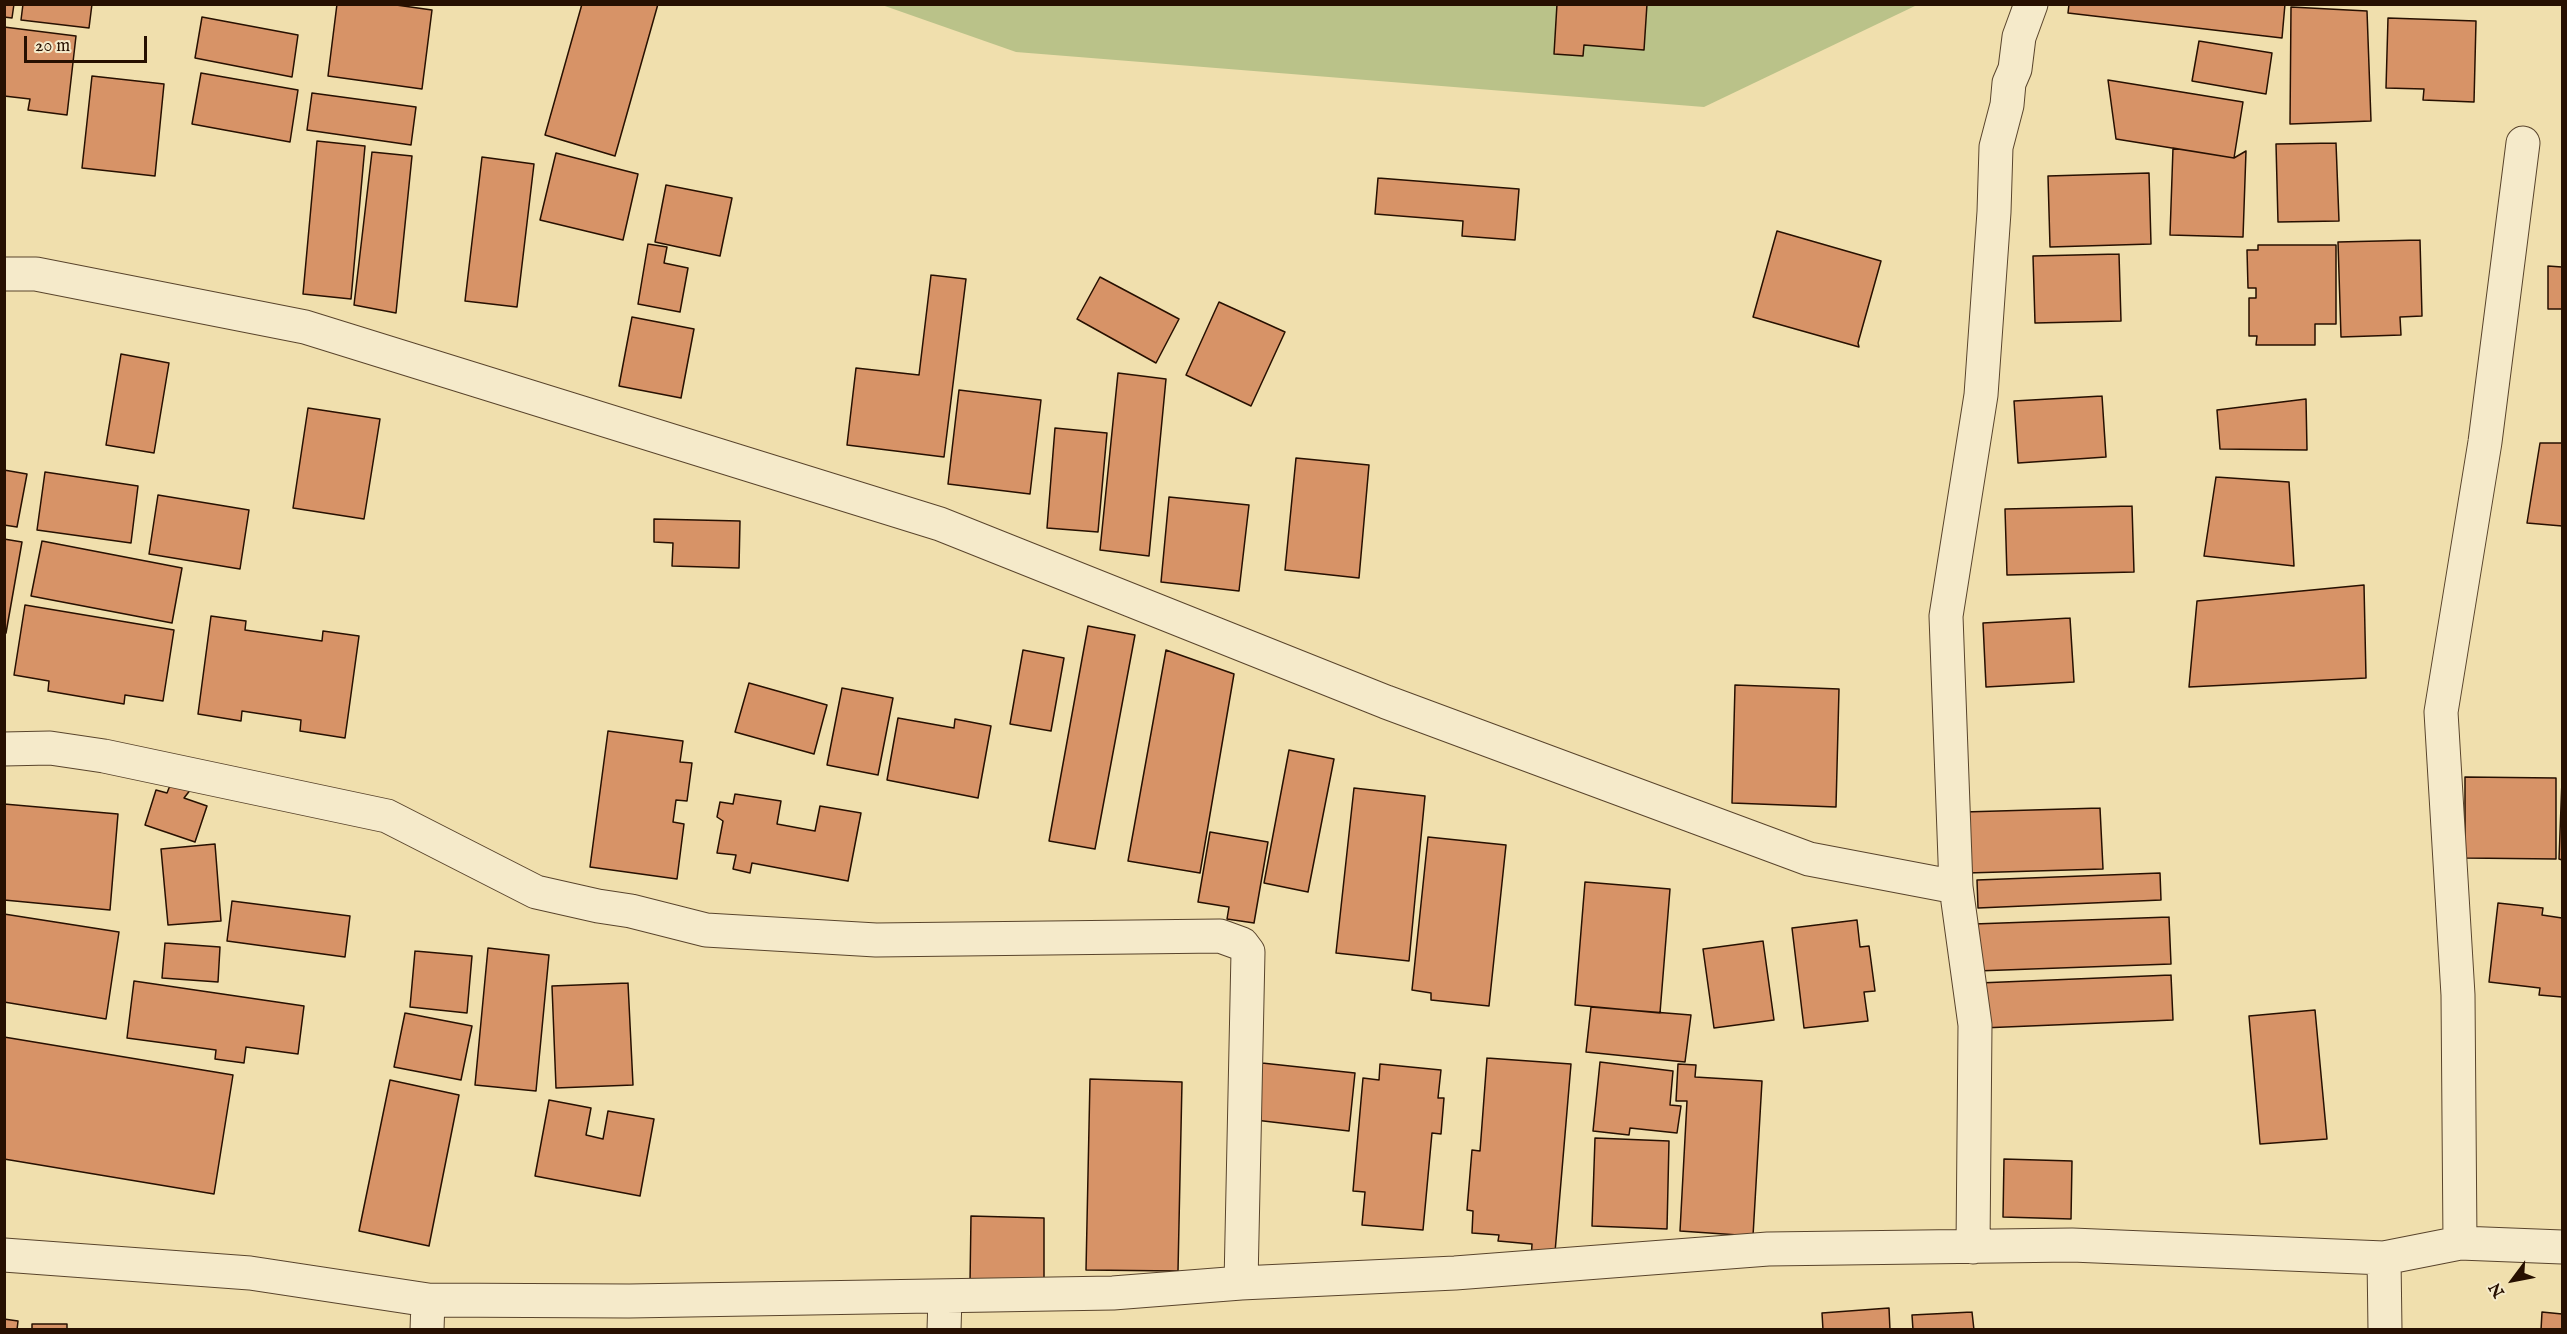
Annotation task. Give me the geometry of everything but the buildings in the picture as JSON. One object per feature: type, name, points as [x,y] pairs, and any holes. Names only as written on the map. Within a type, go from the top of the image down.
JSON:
[{"type":"street","points":[[1973,1247],[1975,1025],[1956,887],[1946,616],[1981,395],[1994,212],[1996,147],[2007,105],[2009,83],[2014,69],[2019,37],[2031,4]]},
{"type":"street","points":[[2460,1243],[2458,995],[2441,712],[2485,442],[2523,143]]},
{"type":"street","points":[[4,274],[36,274],[305,327],[929,520],[1386,702],[1809,859],[1956,887]]},
{"type":"street","points":[[4,748],[50,748],[104,756],[387,816],[536,892],[598,906],[631,910],[706,930],[876,940],[1220,936],[1242,944],[1248,952],[1241,1283]]},
{"type":"street","points":[[4,1255],[250,1273],[428,1315],[787,1300],[1113,1293],[1241,1283],[1455,1273],[1768,1249],[2072,1245],[2384,1258],[2460,1243],[2562,1247]]},
{"type":"street","points":[[2384,1258],[2385,1329]]},
{"type":"street","points":[[944,1329],[945,1297]]},
{"type":"green space","points":[[882,5],[1917,5],[1704,107],[1016,52]]}]
